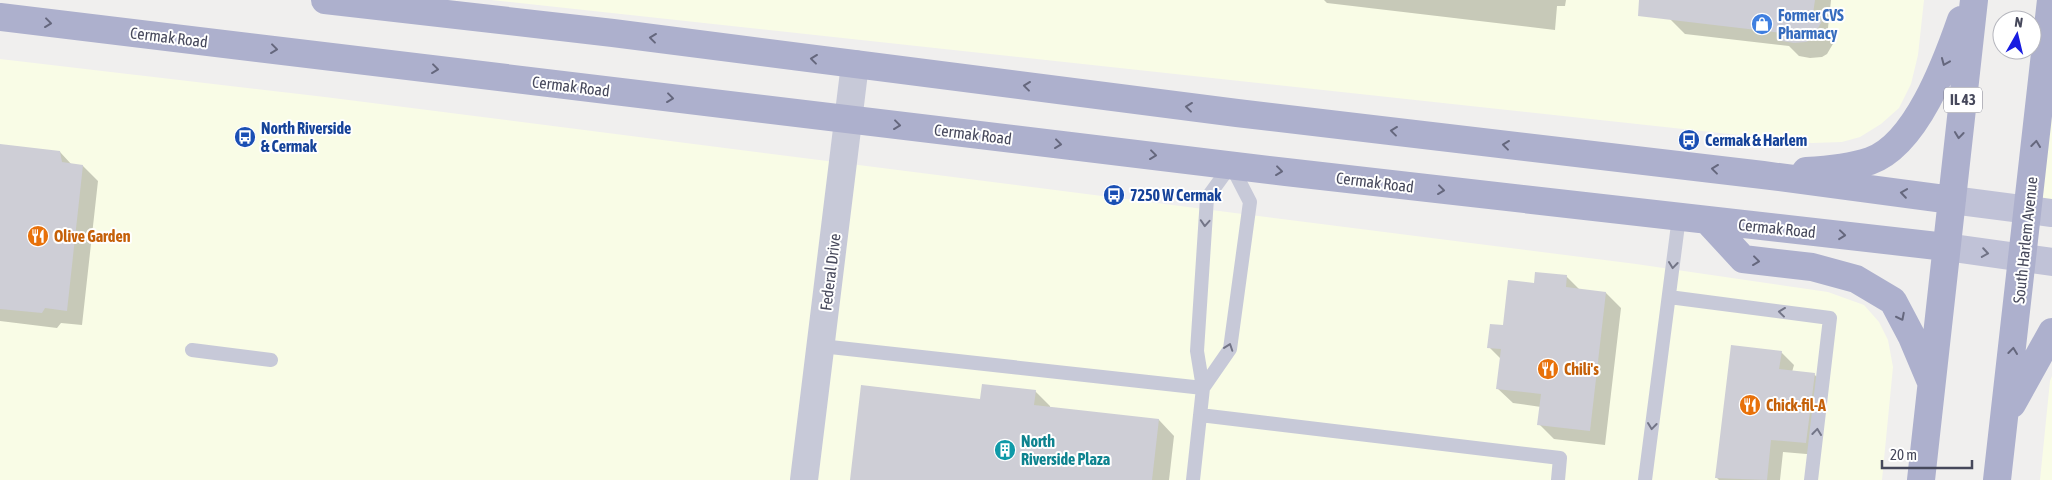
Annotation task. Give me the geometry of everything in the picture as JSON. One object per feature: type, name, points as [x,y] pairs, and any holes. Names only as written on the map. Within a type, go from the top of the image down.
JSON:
[{"type":"main road","points":[[325,0],[613,33],[1237,113],[1763,175],[2040,212]]},
{"type":"main road","points":[[1763,175],[1818,170],[1870,161],[1895,145],[1923,108],[1946,64],[1968,0]]},
{"type":"main road","name":"IL 43","points":[[1920,480],[1974,0]]},
{"type":"main road","name":"South Harlem Avenue","points":[[1997,480],[2023,259],[2040,212],[2051,0]]},
{"type":"main road","name":"Cermak Road","points":[[0,17],[848,120],[1946,247]]},
{"type":"main road","points":[[1707,220],[1742,259],[1812,267],[1856,279],[1893,301],[1912,337],[1931,383]]},
{"type":"main road","points":[[1946,247],[2052,262]]},
{"type":"main road","points":[[2005,417],[2052,332]]},
{"type":"street","name":"Federal Drive","points":[[804,480],[855,64]]},
{"type":"lane","points":[[1193,480],[1203,388],[1197,351],[1207,198],[1231,165],[1250,202],[1230,349],[1203,388]]},
{"type":"lane","points":[[1645,480],[1679,217]]},
{"type":"lane","points":[[1669,297],[1830,318],[1811,480]]},
{"type":"lane","points":[[821,346],[1203,388]]},
{"type":"lane","points":[[192,350],[271,360]]},
{"type":"lane","points":[[1200,415],[1560,458],[1558,480]]},
{"type":"shaded area","points":[[491,0],[1924,0],[1918,55],[1911,84],[1899,108],[1881,124],[1860,137],[1842,142],[1812,143]]},
{"type":"shaded area","name":"North Riverside Plaza","points":[[0,59],[325,97],[1636,264],[1828,292],[1864,305],[1879,322],[1888,340],[1893,367],[1882,480],[0,480]]},
{"type":"shaded area","points":[[2052,61],[2052,202],[2038,200]]},
{"type":"shaded area","points":[[2052,376],[2052,480],[2040,480],[2050,381]]},
{"type":"building","name":"Former CVS Pharmacy","points":[[1639,0],[1815,0],[1812,20],[1822,21],[1812,39],[1806,42],[1794,43],[1782,41],[1783,33],[1638,16]]},
{"type":"building","name":"Olive Garden","points":[[0,144],[60,151],[62,162],[83,165],[67,311],[45,308],[42,313],[0,309]]},
{"type":"building","name":"Chili's","points":[[1535,272],[1567,275],[1566,287],[1606,292],[1590,431],[1537,425],[1541,394],[1496,389],[1501,349],[1487,348],[1490,324],[1503,325],[1508,280],[1534,283]]},
{"type":"building","name":"Chick-fil-A","points":[[1731,345],[1782,351],[1779,369],[1815,373],[1806,443],[1771,440],[1767,480],[1715,478]]},
{"type":"building","name":"North Riverside Plaza","points":[[982,384],[1036,390],[1034,405],[1159,419],[1152,480],[850,480],[861,385],[980,399]]},
{"type":"place","name":"Former CVS Pharmacy","points":[[1762,24]]},
{"type":"place","name":"North Riverside & Cermak","points":[[245,137]]},
{"type":"place","name":"Cermak & Harlem","points":[[1689,140]]},
{"type":"place","name":"7250 W Cermak","points":[[1114,195]]},
{"type":"place","name":"Olive Garden","points":[[38,236]]},
{"type":"place","name":"Chili's","points":[[1548,369]]},
{"type":"place","name":"Chick-fil-A","points":[[1750,405]]},
{"type":"place","name":"North Riverside Plaza","points":[[1005,450]]}]
